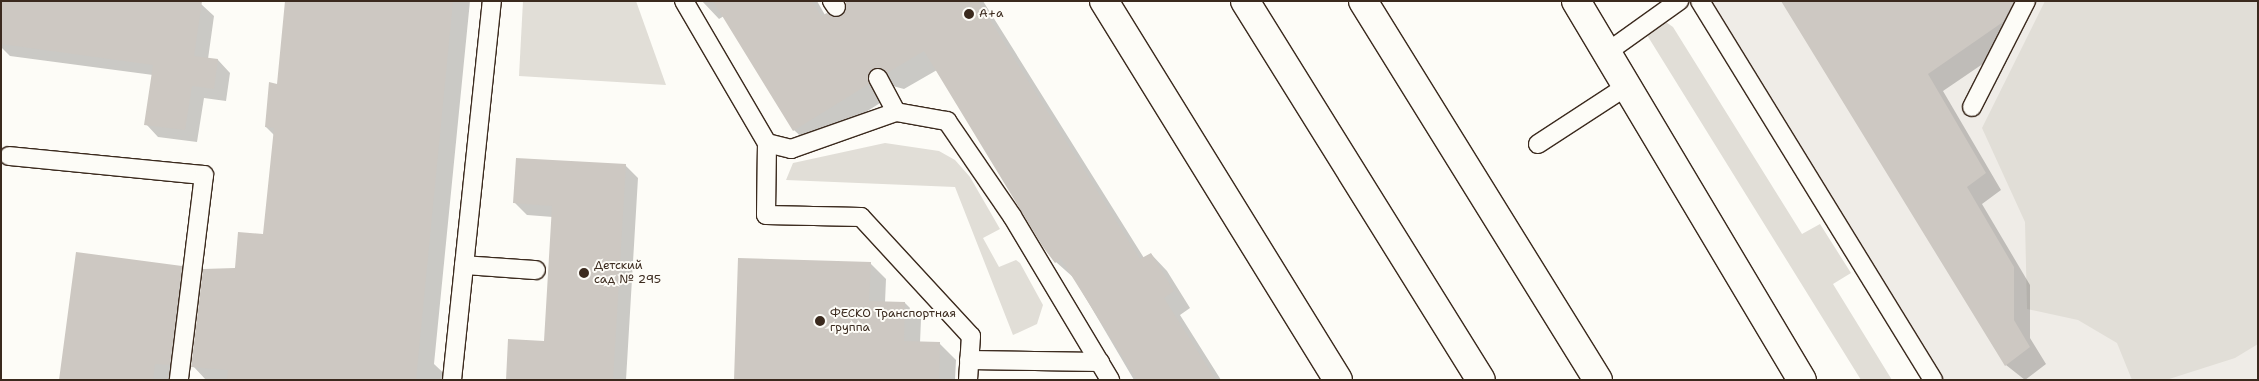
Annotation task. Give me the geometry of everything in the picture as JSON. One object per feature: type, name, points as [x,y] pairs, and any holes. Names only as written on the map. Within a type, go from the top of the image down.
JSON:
[{"type":"main road","points":[[1104,1],[1338,380]]},
{"type":"main road","points":[[1245,1],[1481,380]]},
{"type":"main road","points":[[1362,1],[1597,376]]},
{"type":"main road","points":[[1576,1],[1802,380]]},
{"type":"lane","points":[[452,380],[492,1]]},
{"type":"lane","points":[[684,1],[767,143],[766,215],[862,216],[971,336],[968,380]]},
{"type":"lane","points":[[1606,53],[1679,1]]},
{"type":"lane","points":[[1700,1],[1933,380]]},
{"type":"lane","points":[[1972,107],[2026,1]]},
{"type":"lane","points":[[878,78],[896,112]]},
{"type":"lane","points":[[1538,144],[1627,86]]},
{"type":"lane","points":[[767,143],[791,149],[896,112],[947,121],[1012,216],[1110,380]]},
{"type":"lane","points":[[9,156],[204,175],[179,380]]},
{"type":"lane","points":[[464,265],[536,270]]},
{"type":"lane","points":[[969,360],[1100,362]]},
{"type":"shaded area","points":[[523,1],[636,1],[666,85],[519,76]]},
{"type":"shaded area","points":[[1692,1],[2258,1],[2258,380],[1931,380]]},
{"type":"shaded area","points":[[2045,1],[2258,1],[2258,344],[2235,358],[2166,380],[2132,380],[2117,343],[2078,320],[2027,309],[2025,222],[1982,128]]},
{"type":"shaded area","points":[[1663,20],[1673,27],[1802,234],[1820,224],[1851,273],[1833,284],[1892,380],[1861,380],[1642,27]]},
{"type":"shaded area","points":[[885,143],[939,151],[955,160],[970,177],[1000,229],[983,238],[999,267],[1016,260],[1020,263],[1043,305],[1037,324],[1013,335],[955,187],[786,180],[793,163]]},
{"type":"building","points":[[1,1],[202,1],[194,56],[218,59],[214,89],[192,86],[185,130],[144,125],[153,65],[1,44]]},
{"type":"building","points":[[285,1],[453,1],[416,380],[227,380],[228,370],[191,367],[203,269],[235,268],[238,232],[263,234],[274,128],[265,127],[269,82],[277,84]]},
{"type":"building","points":[[713,1],[812,1],[821,16],[827,13],[836,18],[845,12],[846,1],[978,1],[1140,259],[1151,253],[1174,291],[1164,298],[1216,380],[1137,380],[1061,259],[1055,263],[1043,247],[924,51],[887,73],[873,69],[869,84],[793,131]]},
{"type":"building","points":[[1781,1],[2014,1],[2003,22],[1928,74],[1986,173],[1967,187],[2014,267],[2014,320],[2030,347],[2005,366]]},
{"type":"building","name":"Детский сад № 295","points":[[516,158],[626,164],[613,380],[506,380],[508,339],[544,341],[552,206],[513,203]]},
{"type":"building","points":[[76,252],[182,266],[170,365],[155,364],[153,380],[59,380]]},
{"type":"building","name":"ФЕСКО Транспортная группа","points":[[738,258],[871,262],[869,301],[905,302],[904,341],[940,342],[939,380],[734,380]]},
{"type":"place","name":"А+а","points":[[969,14]]},
{"type":"place","name":"Детский сад № 295","points":[[584,273]]},
{"type":"place","name":"ФЕСКО Транспортная группа","points":[[820,321]]}]
